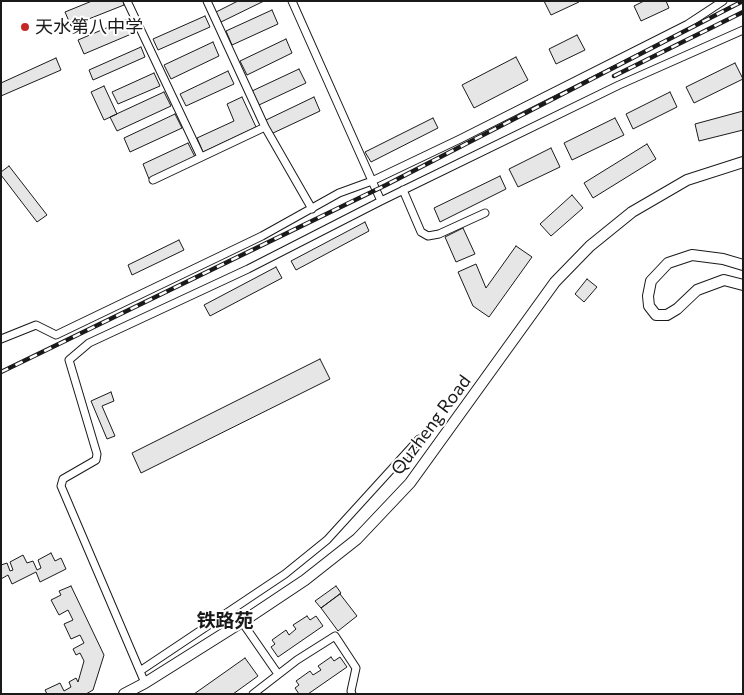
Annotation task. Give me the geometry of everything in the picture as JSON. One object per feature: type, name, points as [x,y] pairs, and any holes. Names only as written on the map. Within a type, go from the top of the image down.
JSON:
[{"type":"main road","name":"Quzheng Road","points":[[127,693],[242,622],[305,580],[357,539],[410,483],[556,282],[590,246],[632,212],[687,180],[743,162]]},
{"type":"main road","points":[[743,265],[723,259],[692,255],[668,263],[651,281],[648,296],[649,306],[656,316],[667,315],[677,309],[697,290],[724,280],[743,285]]},
{"type":"street","points":[[127,1],[201,157]]},
{"type":"street","points":[[207,1],[265,127],[312,209]]},
{"type":"street","points":[[292,1],[381,201]]},
{"type":"street","points":[[1,339],[36,325],[56,335],[262,236],[339,193],[372,180],[460,139],[688,24],[723,1]]},
{"type":"street","points":[[145,683],[61,486],[63,479],[96,460],[98,454],[69,360],[90,343],[248,269],[403,190],[619,85],[743,30]]},
{"type":"street","points":[[153,180],[265,127]]},
{"type":"street","points":[[403,190],[421,232],[428,236],[439,234],[486,213]]},
{"type":"street","points":[[140,671],[285,574],[327,540],[419,439]]},
{"type":"street","points":[[242,622],[278,674]]},
{"type":"street","points":[[253,694],[297,660],[335,636],[356,668],[352,694]]},
{"type":"building","points":[[92,1],[123,1],[124,5],[71,26],[65,12]]},
{"type":"building","points":[[238,1],[264,1],[221,22],[216,12]]},
{"type":"building","points":[[544,1],[579,1],[579,2],[551,15]]},
{"type":"building","points":[[644,1],[666,1],[669,8],[641,21],[634,6]]},
{"type":"building","points":[[272,10],[278,24],[232,45],[226,31]]},
{"type":"building","points":[[205,16],[210,27],[158,50],[153,39]]},
{"type":"building","points":[[130,18],[136,32],[84,54],[78,40]]},
{"type":"building","points":[[577,35],[585,50],[556,64],[549,49]]},
{"type":"building","points":[[286,39],[292,53],[247,75],[240,61]]},
{"type":"building","points":[[213,42],[219,56],[171,79],[164,65]]},
{"type":"building","points":[[141,47],[145,57],[93,80],[89,70]]},
{"type":"building","points":[[516,57],[528,80],[474,108],[462,85]]},
{"type":"building","points":[[56,58],[61,70],[1,96],[1,83]]},
{"type":"building","points":[[735,63],[743,79],[694,103],[686,87]]},
{"type":"building","points":[[299,69],[306,83],[259,105],[252,91]]},
{"type":"building","points":[[228,71],[234,84],[186,106],[180,94]]},
{"type":"building","points":[[154,73],[160,86],[118,104],[112,92]]},
{"type":"building","points":[[104,86],[117,114],[104,120],[91,92]]},
{"type":"building","points":[[164,92],[171,106],[117,131],[110,117]]},
{"type":"building","points":[[670,92],[677,107],[633,129],[626,114]]},
{"type":"building","points":[[242,97],[256,127],[203,152],[197,138],[234,121],[227,104]]},
{"type":"building","points":[[314,97],[320,111],[271,134],[264,121]]},
{"type":"building","points":[[743,111],[743,130],[699,141],[695,124]]},
{"type":"building","points":[[175,114],[182,128],[130,152],[124,138]]},
{"type":"building","points":[[433,118],[438,128],[371,162],[365,152]]},
{"type":"building","points":[[615,118],[624,135],[572,160],[564,143]]},
{"type":"building","points":[[188,143],[195,157],[149,179],[143,164]]},
{"type":"building","points":[[647,144],[656,159],[593,198],[584,183]]},
{"type":"building","points":[[551,148],[560,167],[518,187],[509,169]]},
{"type":"building","points":[[9,166],[47,215],[37,222],[1,175],[1,172]]},
{"type":"building","points":[[500,176],[506,189],[440,222],[434,208]]},
{"type":"building","points":[[572,195],[583,208],[551,236],[540,224]]},
{"type":"building","points":[[365,222],[369,231],[296,270],[291,261]]},
{"type":"building","points":[[463,228],[475,254],[456,262],[445,237]]},
{"type":"building","points":[[179,240],[184,250],[132,275],[128,265]]},
{"type":"building","points":[[516,246],[532,257],[489,317],[473,306],[458,272],[476,264],[486,288]]},
{"type":"building","points":[[276,267],[282,278],[210,316],[204,305]]},
{"type":"building","points":[[587,279],[597,287],[584,302],[575,294]]},
{"type":"building","points":[[320,359],[330,379],[141,473],[132,453]]},
{"type":"building","points":[[111,392],[114,401],[102,406],[115,436],[107,439],[91,401]]},
{"type":"building","points":[[51,553],[55,561],[61,558],[66,569],[40,582],[36,572],[12,584],[8,575],[1,579],[1,565],[7,563],[10,571],[13,570],[10,562],[23,555],[27,563],[33,561],[37,570],[41,568],[38,560]]},
{"type":"building","points":[[71,586],[104,655],[93,690],[86,694],[47,694],[45,690],[60,683],[64,691],[71,687],[69,682],[76,678],[78,682],[84,661],[80,653],[76,655],[73,649],[84,643],[80,635],[71,639],[64,624],[73,620],[68,610],[59,615],[51,600],[61,595],[59,591]]},
{"type":"building","points":[[336,586],[341,593],[321,608],[315,601]]},
{"type":"building","points":[[340,594],[357,616],[338,631],[321,608]]},
{"type":"building","points":[[307,616],[310,620],[316,616],[323,626],[278,657],[271,647],[275,644],[272,640],[286,630],[289,635],[296,629],[293,625]]},
{"type":"building","points":[[331,657],[334,661],[340,657],[347,667],[308,694],[299,694],[295,688],[299,685],[296,681],[310,671],[313,675],[321,670],[318,666]]},
{"type":"building","points":[[245,658],[258,676],[233,694],[194,694]]},
{"type":"railway","points":[[1,372],[386,185],[743,1]]},
{"type":"railway","points":[[614,76],[743,12]]},
{"type":"place","name":"天水第八中学","points":[[25,27]]},
{"type":"district","name":"铁路苑","points":[[225,621]]}]
